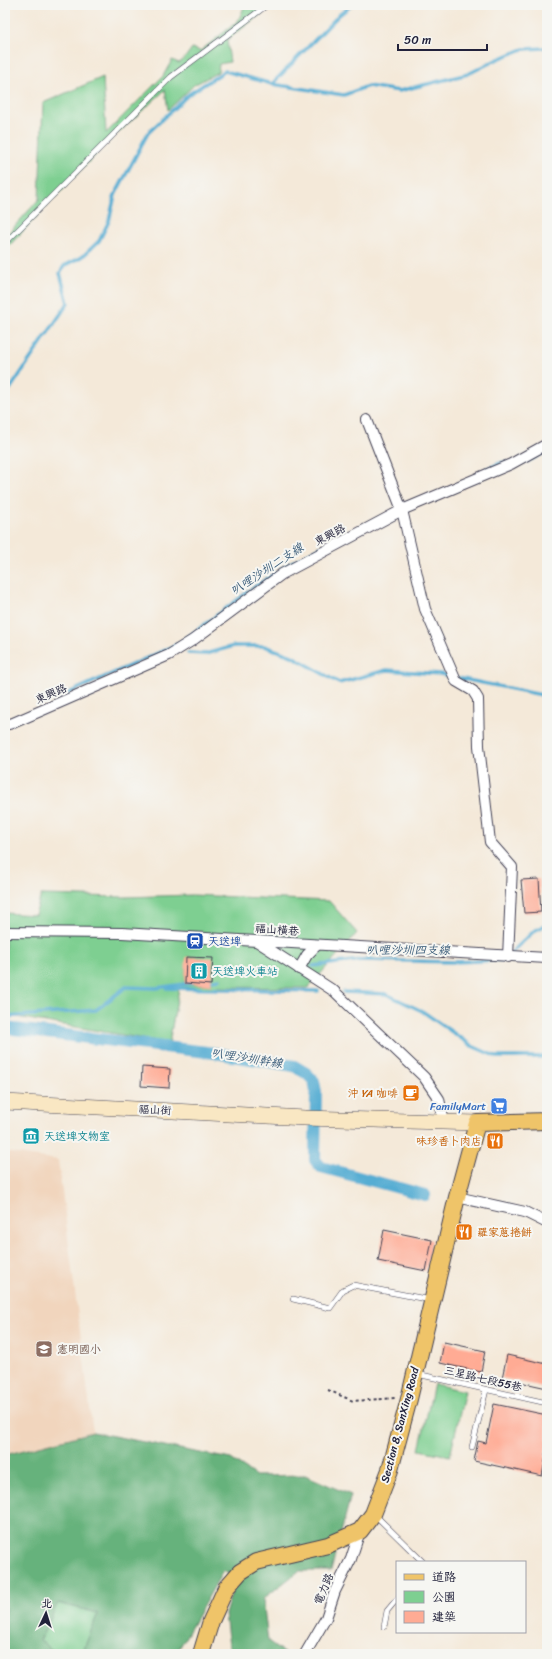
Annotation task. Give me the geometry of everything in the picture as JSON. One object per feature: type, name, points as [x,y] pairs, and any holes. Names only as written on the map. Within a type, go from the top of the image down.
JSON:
[{"type":"main road","points":[[477,1123],[547,1121]]},
{"type":"main road","name":"Section 8, SanXing Road","points":[[201,1654],[211,1621],[226,1588],[240,1572],[256,1562],[328,1545],[360,1531],[374,1514],[390,1470],[409,1399],[457,1197],[477,1123]]},
{"type":"street","points":[[367,420],[402,510],[425,609],[456,682],[473,691],[478,699],[479,746],[490,842],[512,867],[508,957]]},
{"type":"street","name":"東興路","points":[[5,725],[84,693],[169,655],[199,636],[282,574],[402,510],[512,464],[547,444]]},
{"type":"street","name":"福山橫巷","points":[[5,932],[122,932],[508,957],[547,958]]},
{"type":"street","points":[[256,941],[334,992],[424,1077],[439,1099],[444,1122],[477,1123]]},
{"type":"street","points":[[299,969],[307,955],[318,945]]},
{"type":"street","name":"福山街","points":[[5,1102],[321,1119],[444,1122]]},
{"type":"street","points":[[457,1197],[525,1212],[547,1224]]},
{"type":"street","name":"電力路","points":[[305,1654],[326,1618],[335,1591],[351,1559],[360,1531]]},
{"type":"lane","points":[[5,243],[171,76],[267,5]]},
{"type":"lane","points":[[292,1299],[330,1308],[343,1290],[353,1285],[432,1301]]},
{"type":"lane","name":"三星路七段55巷","points":[[414,1373],[547,1403]]},
{"type":"lane","points":[[472,1448],[486,1390]]},
{"type":"lane","points":[[374,1514],[421,1561]]},
{"type":"lane","points":[[384,1627],[387,1611],[396,1600]]},
{"type":"path","points":[[328,1390],[353,1401],[392,1398],[409,1399]]},
{"type":"shaded area","name":"憲明國小","points":[[5,1152],[58,1160],[93,1432],[5,1455]]},
{"type":"green space","points":[[245,5],[273,5],[227,40],[230,62],[219,64],[218,72],[194,85],[168,110],[165,90],[105,145],[5,250],[5,237],[39,199],[43,103],[103,77],[106,133],[163,76],[172,60],[179,63],[192,48],[200,51],[238,21]]},
{"type":"green space","points":[[41,895],[124,897],[192,895],[329,901],[357,933],[308,988],[218,987],[179,989],[169,1043],[5,1015],[5,913],[35,915]],"holes":[[[187,957],[213,959],[211,985],[185,983]]]},
{"type":"green space","points":[[434,1384],[465,1391],[450,1456],[419,1450]]},
{"type":"green space","points":[[93,1432],[231,1459],[256,1476],[305,1475],[351,1495],[331,1571],[299,1571],[263,1599],[268,1641],[286,1654],[230,1654],[225,1614],[236,1578],[223,1571],[177,1654],[82,1654],[98,1613],[58,1603],[40,1640],[57,1654],[5,1654],[5,1455]]},
{"type":"green space","points":[[57,1603],[98,1613],[82,1654],[57,1654],[40,1640]]},
{"type":"building","points":[[539,879],[541,912],[524,913],[521,880]]},
{"type":"building","name":"天送埤火車站","points":[[186,957],[213,958],[211,985],[185,983]]},
{"type":"building","points":[[142,1067],[170,1069],[169,1088],[141,1086]]},
{"type":"building","points":[[384,1230],[432,1240],[426,1271],[378,1261]]},
{"type":"building","points":[[444,1342],[485,1351],[481,1372],[440,1363]]},
{"type":"building","points":[[507,1355],[547,1364],[547,1388],[502,1378]]},
{"type":"building","points":[[494,1404],[547,1415],[547,1444],[542,1476],[474,1461],[478,1441],[486,1443]]},
{"type":"waterway","points":[[272,84],[339,15],[352,5]]},
{"type":"waterway","points":[[5,393],[10,389],[68,303],[60,273],[64,266],[82,257],[99,241],[109,221],[115,195],[148,133],[189,94],[225,71],[272,84],[344,95],[368,86],[399,91],[468,74],[498,59],[523,49],[547,48]]},
{"type":"waterway","name":"叭哩沙圳二支線","points":[[522,461],[528,461],[547,451]]},
{"type":"waterway","name":"叭哩沙圳二支線","points":[[486,469],[506,462]]},
{"type":"waterway","name":"叭哩沙圳二支線","points":[[281,569],[341,537]]},
{"type":"waterway","name":"叭哩沙圳二支線","points":[[183,641],[257,585],[276,573]]},
{"type":"waterway","name":"叭哩沙圳二支線","points":[[55,699],[178,644]]},
{"type":"waterway","points":[[188,653],[205,654],[234,646],[264,646],[292,656],[339,683],[387,670],[452,676]]},
{"type":"waterway","points":[[458,678],[547,696]]},
{"type":"waterway","points":[[510,954],[534,931],[547,923]]},
{"type":"waterway","name":"叭哩沙圳四支線","points":[[313,966],[362,960],[454,962],[504,960]]},
{"type":"waterway","name":"叭哩沙圳四支線","points":[[208,981],[220,979]]},
{"type":"waterway","name":"叭哩沙圳四支線","points":[[5,1017],[96,1010],[126,987],[156,988],[192,983]]},
{"type":"waterway","points":[[167,988],[318,991]]},
{"type":"waterway","points":[[344,992],[386,994],[422,1011],[472,1046],[497,1057],[547,1057]]},
{"type":"waterway","name":"叭哩沙圳幹線","points":[[5,1028],[215,1053],[294,1066],[306,1073],[314,1081],[316,1092],[315,1160],[321,1167],[425,1195]]},
{"type":"place","name":"天送埤","points":[[195,941]]},
{"type":"place","name":"天送埤火車站","points":[[199,971]]},
{"type":"place","name":"沖 YA 咖啡","points":[[411,1093]]},
{"type":"place","name":"FamilyMart","points":[[499,1106]]},
{"type":"place","name":"天送埤文物室","points":[[31,1136]]},
{"type":"place","name":"味珍香卜肉店","points":[[495,1141]]},
{"type":"place","name":"羅家蔥捲餅","points":[[464,1232]]},
{"type":"place","name":"憲明國小","points":[[44,1349]]}]
